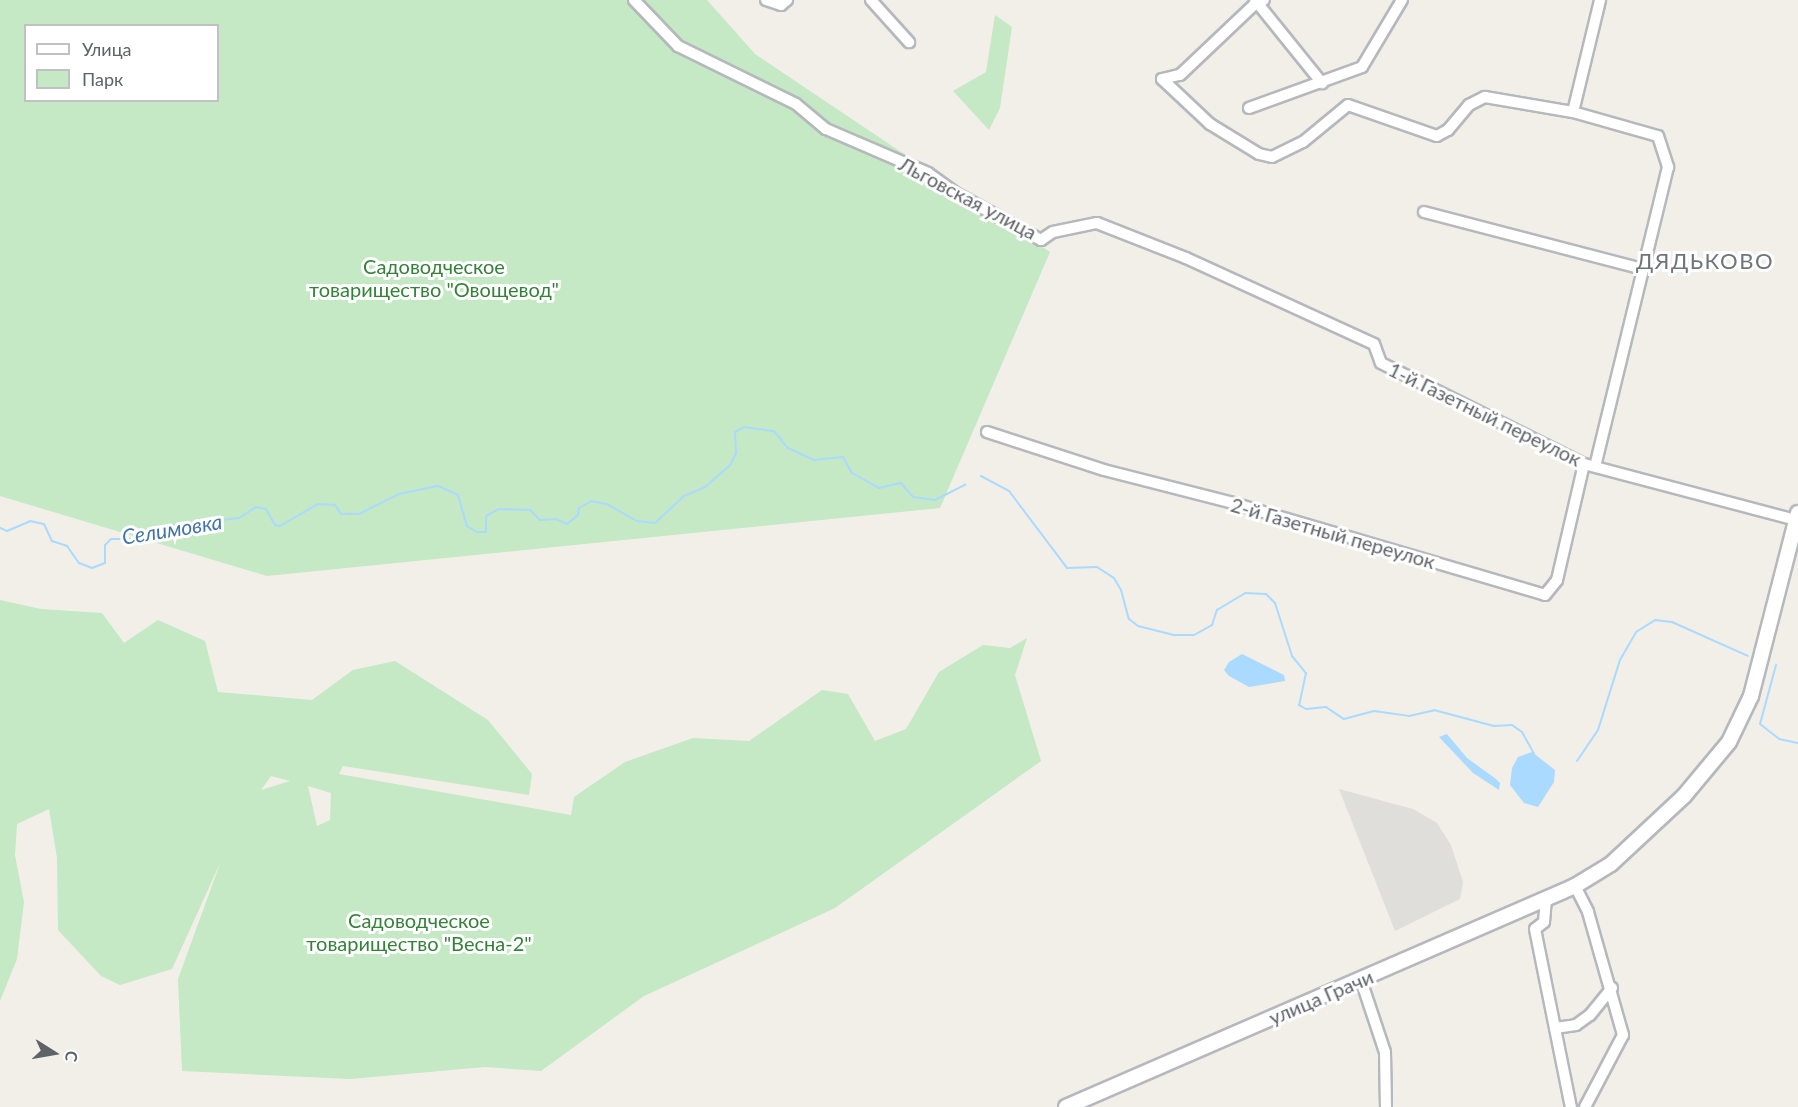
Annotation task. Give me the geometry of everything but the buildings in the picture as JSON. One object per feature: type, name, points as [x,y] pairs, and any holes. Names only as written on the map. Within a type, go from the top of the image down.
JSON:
[{"type":"street","name":"Льговская улица","points":[[634,0],[678,46],[796,104],[826,129],[928,173],[957,194],[1041,240],[1053,232],[1097,223]]},
{"type":"street","points":[[766,0],[784,2]]},
{"type":"street","points":[[872,0],[909,42]]},
{"type":"street","points":[[1249,108],[1362,67],[1402,0]]},
{"type":"street","points":[[1573,112],[1600,0]]},
{"type":"street","points":[[1322,83],[1259,1],[1180,75],[1162,79],[1210,124],[1259,154],[1272,156],[1303,142],[1348,105],[1437,136],[1448,130],[1469,105],[1485,97],[1573,112],[1658,136],[1668,167],[1590,465]]},
{"type":"street","points":[[1424,212],[1643,269]]},
{"type":"street","name":"1-й Газетный переулок","points":[[1097,223],[1186,258],[1374,344],[1381,363],[1590,465],[1797,517]]},
{"type":"street","name":"2-й Газетный переулок","points":[[987,432],[1144,482],[1233,502],[1545,596],[1557,580],[1590,465]]},
{"type":"street","name":"улица Грачи","points":[[1066,1107],[1546,899],[1575,886],[1611,864],[1684,796],[1729,742],[1751,696],[1797,517]]},
{"type":"street","points":[[1575,886],[1612,988],[1623,1035],[1585,1107]]},
{"type":"street","points":[[1546,899],[1545,922],[1535,929],[1571,1107]]},
{"type":"street","points":[[1360,980],[1385,1052],[1386,1107]]},
{"type":"street","points":[[1555,1028],[1576,1025],[1612,988]]},
{"type":"shaded area","points":[[1339,789],[1413,809],[1437,823],[1451,845],[1463,882],[1460,899],[1395,931]]},
{"type":"green space","name":"Садоводческое товарищество \"Овощевод\"","points":[[0,0],[707,0],[755,54],[1050,252],[940,508],[267,576],[0,496]]},
{"type":"green space","points":[[995,15],[1012,27],[1000,108],[989,130],[953,91],[986,72]]},
{"type":"green space","name":"Садоводческое товарищество \"Весна-2\"","points":[[0,600],[41,609],[102,613],[124,643],[158,620],[205,641],[218,692],[312,700],[353,670],[395,661],[488,720],[532,774],[529,795],[343,766],[339,774],[571,815],[574,797],[625,762],[693,738],[749,741],[822,690],[848,694],[875,741],[906,729],[939,672],[983,645],[1010,648],[1027,638],[1015,675],[1041,761],[835,908],[644,996],[541,1071],[485,1067],[350,1079],[182,1071],[178,979],[221,861],[172,969],[120,985],[101,976],[58,930],[57,858],[49,809],[17,824],[15,855],[24,902],[17,959],[0,1001]],"holes":[[[271,776],[290,781],[261,790]],[[308,786],[331,793],[330,820],[317,826]]]},
{"type":"water","points":[[1242,654],[1284,675],[1285,681],[1249,687],[1229,676],[1224,670],[1229,662]]},
{"type":"water","points":[[1447,734],[1467,758],[1500,783],[1499,790],[1473,773],[1439,737]]},
{"type":"water","points":[[1532,752],[1555,770],[1554,782],[1538,807],[1524,803],[1510,785],[1512,768],[1518,757]]},
{"type":"waterway","name":"Селимовка","points":[[0,528],[7,531],[30,521],[44,524],[52,541],[67,546],[79,563],[92,568],[105,563],[105,545],[111,539],[134,539],[155,527],[239,518],[256,507],[266,509],[275,525],[280,526],[318,504],[335,505],[341,514],[359,514],[399,494],[438,486],[458,495],[467,526],[477,532],[486,532],[486,516],[499,509],[530,510],[540,520],[556,519],[567,524],[578,515],[579,508],[591,501],[607,504],[637,521],[655,523],[684,496],[705,487],[730,465],[736,453],[735,432],[744,427],[774,431],[788,448],[814,460],[843,457],[852,473],[879,488],[901,483],[913,497],[935,500],[965,485]]},
{"type":"waterway","points":[[981,476],[1009,491],[1067,568],[1097,567],[1114,578],[1121,590],[1129,619],[1138,626],[1175,635],[1194,635],[1212,625],[1217,610],[1245,593],[1266,594],[1275,603],[1292,656],[1306,673],[1299,705],[1306,709],[1326,707],[1344,719],[1374,711],[1409,716],[1434,710],[1494,726],[1512,725],[1522,732],[1534,754]]},
{"type":"waterway","points":[[1577,761],[1598,730],[1620,660],[1636,632],[1655,620],[1672,622],[1748,656]]},
{"type":"waterway","points":[[1776,665],[1760,724],[1779,739],[1798,743]]},
{"type":"district","name":"ДЯДЬКОВО","points":[[1705,261]]}]
